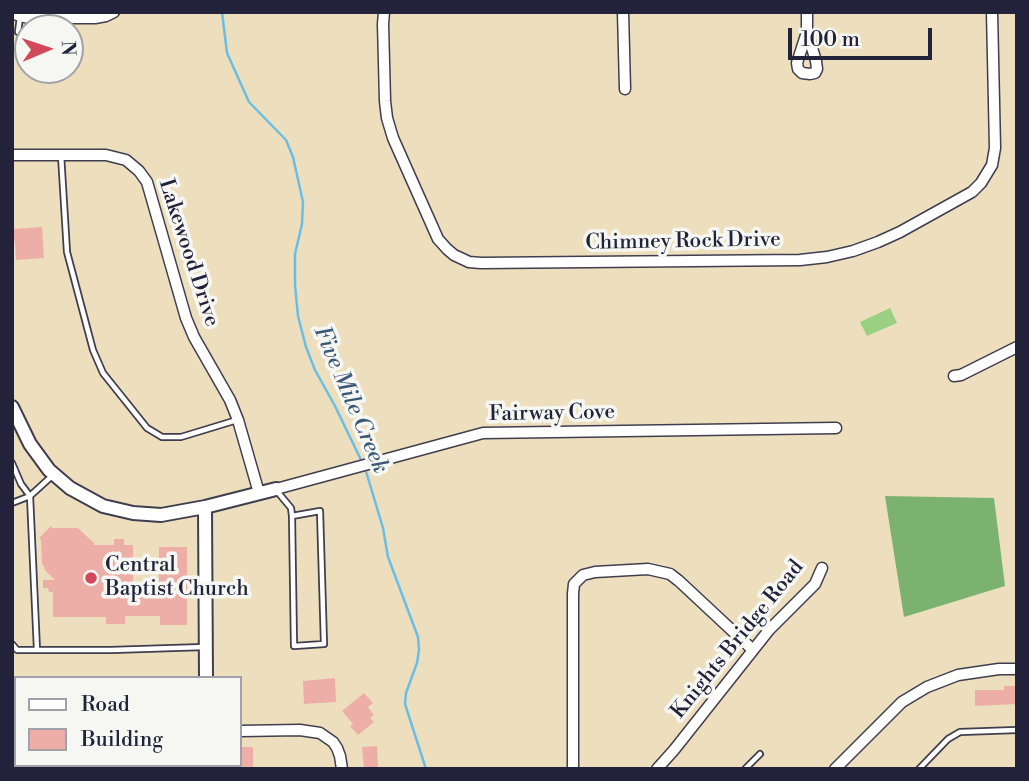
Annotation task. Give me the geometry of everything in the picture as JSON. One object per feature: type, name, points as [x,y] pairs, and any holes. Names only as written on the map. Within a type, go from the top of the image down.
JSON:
[{"type":"street","points":[[84,20],[114,12]]},
{"type":"street","name":"Chimney Rock Drive","points":[[384,12],[385,101],[393,138],[438,239],[454,255],[481,263],[800,260],[853,251],[900,232],[972,192],[992,165],[995,148],[992,12]]},
{"type":"street","points":[[623,12],[625,89]]},
{"type":"street","points":[[807,12],[807,32]]},
{"type":"street","name":"Lakewood Drive","points":[[12,155],[106,155],[126,160],[139,171],[147,182],[186,318],[194,338],[230,400],[259,493]]},
{"type":"street","points":[[954,376],[1017,347]]},
{"type":"street","points":[[12,407],[30,444],[54,475],[94,502],[125,512],[161,515],[276,489]]},
{"type":"street","name":"Fairway Cove","points":[[276,489],[483,433],[836,428]]},
{"type":"street","points":[[205,507],[206,676]]},
{"type":"street","name":"Knights Bridge Road","points":[[657,769],[769,630],[815,584],[822,568]]},
{"type":"street","points":[[573,769],[573,594],[574,584],[583,575],[648,569],[670,574],[753,650]]},
{"type":"street","points":[[835,769],[902,702],[927,687],[958,675],[1017,669]]},
{"type":"street","points":[[242,731],[300,730],[320,733],[337,748],[342,769]]},
{"type":"lane","points":[[61,155],[67,252],[93,351],[103,373],[147,428],[162,438],[180,437],[238,420]]},
{"type":"lane","points":[[12,463],[21,484],[30,496],[37,650]]},
{"type":"lane","points":[[12,503],[30,496],[54,475]]},
{"type":"lane","points":[[276,489],[292,508],[292,516],[294,646],[324,644],[320,511],[292,516]]},
{"type":"lane","points":[[12,644],[17,650],[206,647]]},
{"type":"lane","points":[[919,769],[948,739],[960,733],[1017,730]]},
{"type":"lane","points":[[746,769],[760,754]]},
{"type":"green space","points":[[890,308],[897,323],[867,336],[860,322]]},
{"type":"green space","points":[[885,496],[994,498],[1005,586],[904,617]]},
{"type":"building","points":[[42,227],[44,258],[16,260],[12,229]]},
{"type":"building","name":"Central Baptist Church","points":[[51,526],[78,528],[94,545],[114,545],[114,539],[124,539],[124,545],[133,545],[133,591],[159,591],[159,547],[187,547],[187,625],[160,625],[160,616],[125,616],[125,624],[106,624],[106,617],[53,617],[53,592],[43,588],[43,580],[55,580],[42,564],[39,538]]},
{"type":"building","points":[[335,678],[336,702],[304,704],[303,681]]},
{"type":"building","points":[[1004,686],[1017,686],[1017,704],[975,706],[975,690],[1004,690]]},
{"type":"building","points":[[364,693],[373,703],[368,707],[374,715],[370,718],[374,722],[358,735],[342,711]]},
{"type":"building","points":[[377,746],[378,769],[364,769],[362,747]]},
{"type":"building","points":[[242,747],[253,747],[253,769],[240,769]]},
{"type":"waterway","name":"Five Mile Creek","points":[[222,12],[227,53],[249,102],[286,140],[293,157],[303,202],[302,224],[295,254],[298,316],[315,370],[362,462]]},
{"type":"waterway","name":"Five Mile Creek","points":[[365,468],[383,528],[388,557],[418,637],[417,663],[406,693],[405,704],[426,769]]},
{"type":"place","name":"Central Baptist Church","points":[[91,578]]}]
